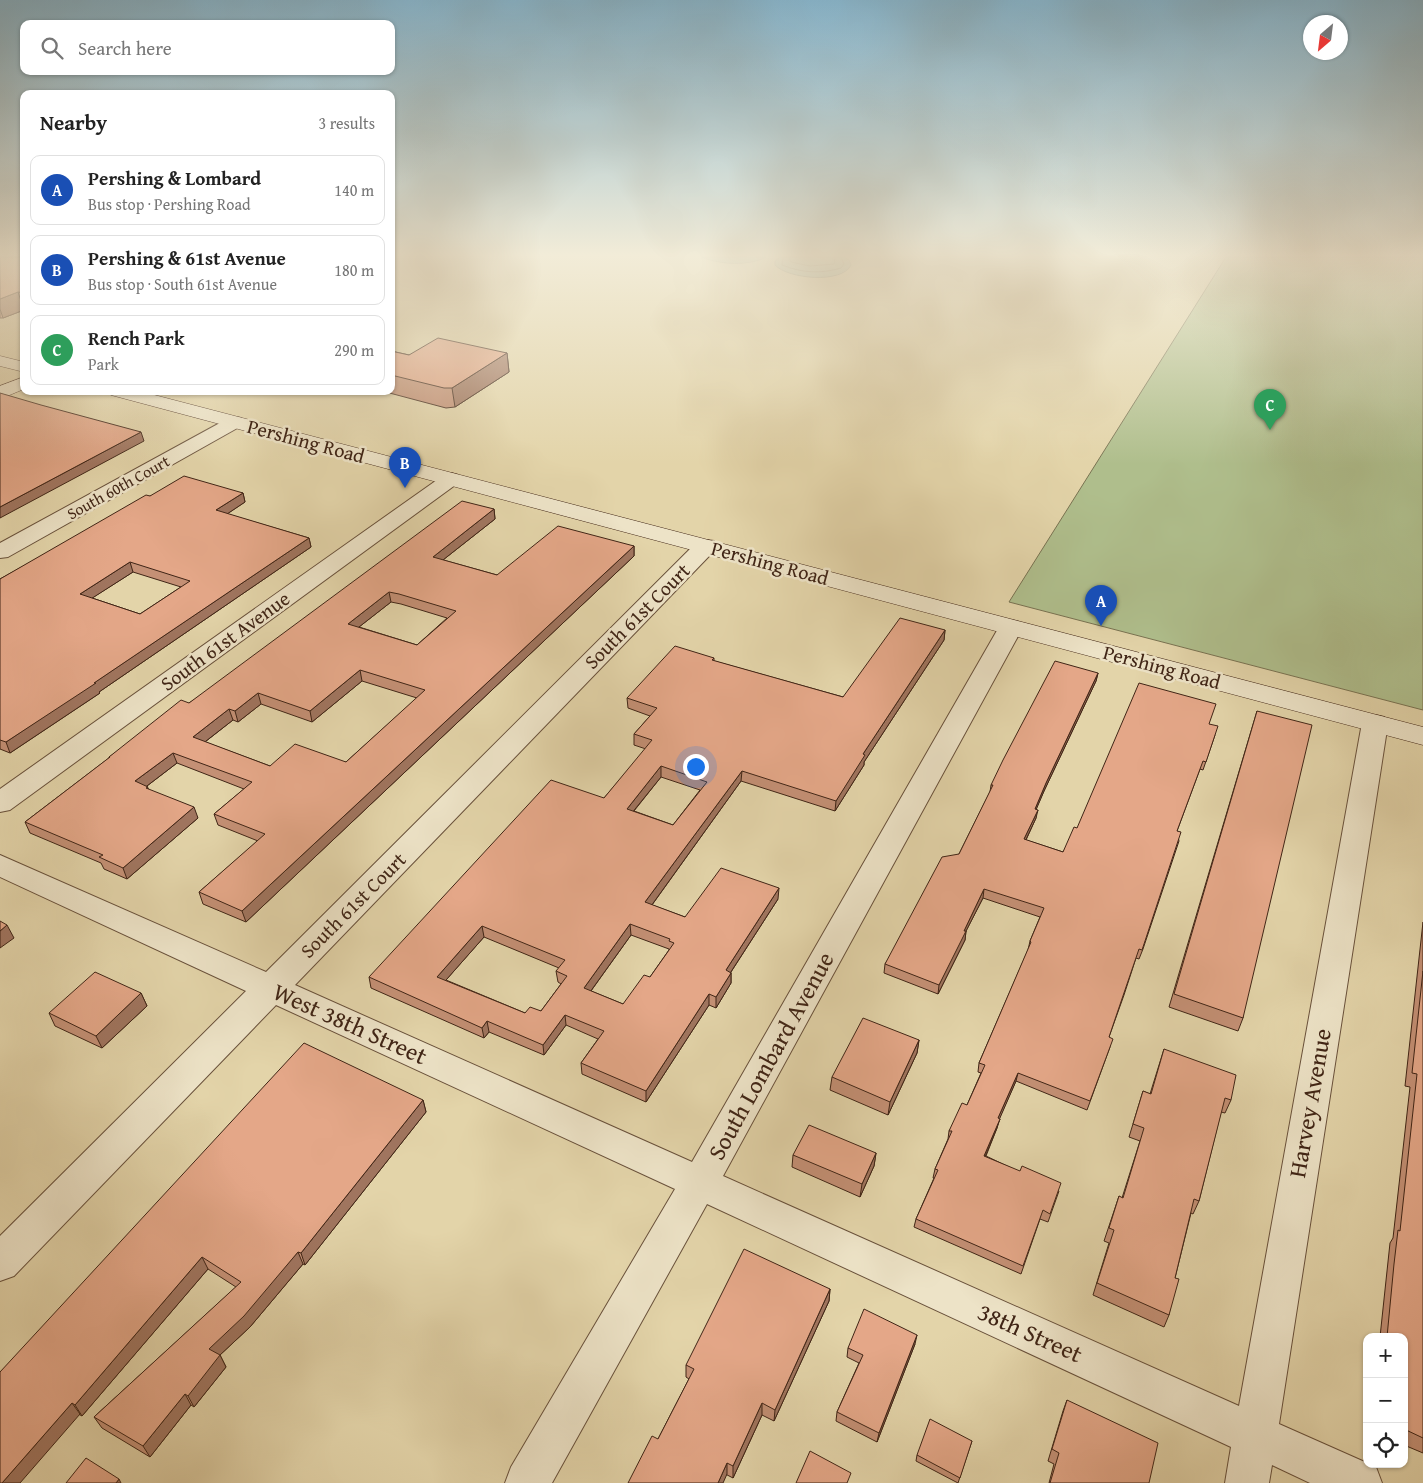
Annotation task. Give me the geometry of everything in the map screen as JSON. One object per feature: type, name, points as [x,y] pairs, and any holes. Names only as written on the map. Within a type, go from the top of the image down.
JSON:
[{"type":"main road","points":[[0,360],[20,366]]},
{"type":"main road","points":[[0,393],[20,384]]},
{"type":"main road","name":"Pershing Road","points":[[132,395],[1423,736]]},
{"type":"street","name":"South 60th Court","points":[[0,552],[235,422]]},
{"type":"street","name":"South 61st Avenue","points":[[0,803],[450,479]]},
{"type":"street","name":"South 61st Court","points":[[0,1263],[706,546]]},
{"type":"street","name":"South Lombard Avenue","points":[[527,1483],[699,1183],[1011,627]]},
{"type":"street","name":"Harvey Avenue","points":[[1246,1483],[1374,723]]},
{"type":"street","name":"West 38th Street","points":[[0,865],[699,1183]]},
{"type":"street","name":"38th Street","points":[[699,1183],[1360,1483]]},
{"type":"green space","points":[[1182,326],[1423,326],[1423,710],[1009,602]]},
{"type":"building","points":[[438,338],[507,353],[452,388],[444,388],[395,376],[395,352],[409,355]]},
{"type":"building","points":[[0,393],[41,405],[141,432],[0,507]]},
{"type":"building","points":[[184,476],[243,493],[216,510],[309,538],[6,742],[0,740],[0,579],[146,495],[150,496]],"holes":[[[130,562],[190,581],[140,614],[80,594]]]},
{"type":"building","points":[[462,501],[494,509],[433,557],[497,575],[558,526],[634,546],[242,911],[199,892],[265,834],[214,814],[252,782],[173,753],[135,781],[148,787],[146,788],[194,807],[123,868],[99,857],[103,855],[25,822],[181,700],[189,703]],"holes":[[[389,592],[399,594],[456,611],[417,645],[348,624]],[[360,670],[425,690],[346,762],[295,744],[270,766],[193,737],[229,709],[235,711],[258,693],[310,711]]]},
{"type":"building","points":[[900,618],[945,630],[863,754],[865,755],[836,801],[742,771],[645,902],[685,917],[721,868],[779,888],[726,970],[731,973],[716,997],[709,994],[646,1091],[581,1063],[604,1031],[565,1015],[543,1045],[487,1021],[482,1028],[369,977],[551,780],[604,798],[652,740],[634,734],[657,708],[627,698],[675,646],[714,658],[712,660],[843,697]],"holes":[[[661,766],[707,782],[673,825],[627,809]],[[630,924],[670,939],[669,941],[674,943],[650,977],[644,975],[623,1004],[584,988]],[[482,926],[565,960],[556,971],[567,976],[541,1011],[530,1007],[525,1013],[437,977]]]},
{"type":"building","points":[[1055,661],[1098,673],[1046,783],[1035,809],[1038,810],[1024,839],[1063,852],[1074,827],[1077,828],[1139,683],[1216,704],[1209,724],[1218,726],[1206,762],[1203,761],[1177,831],[1181,832],[1142,950],[1139,949],[1109,1037],[1113,1039],[1090,1101],[1018,1073],[984,1156],[1020,1171],[1022,1166],[1061,1183],[1050,1214],[1043,1210],[1023,1266],[916,1219],[938,1170],[935,1169],[952,1131],[949,1131],[962,1103],[967,1105],[985,1065],[979,1063],[1044,908],[984,889],[964,931],[966,931],[939,985],[885,964],[942,857],[959,854],[993,785],[991,785],[1003,760]]},
{"type":"building","points":[[1257,711],[1312,725],[1243,1018],[1174,994]]},
{"type":"building","points":[[0,921],[7,925],[0,931]]},
{"type":"building","points":[[1423,971],[1423,1438],[1408,1431],[1408,1333],[1387,1333],[1417,1074],[1412,1073]]},
{"type":"building","points":[[95,972],[141,993],[96,1036],[49,1013]]},
{"type":"building","points":[[863,1018],[919,1040],[890,1102],[832,1077]]},
{"type":"building","points":[[304,1043],[423,1100],[301,1253],[298,1252],[244,1316],[209,1349],[220,1355],[188,1396],[185,1394],[143,1446],[94,1417],[241,1282],[202,1257],[75,1405],[72,1403],[0,1483],[0,1372]]},
{"type":"building","points":[[1164,1049],[1236,1075],[1231,1100],[1225,1098],[1199,1201],[1194,1199],[1175,1278],[1179,1279],[1169,1315],[1097,1283],[1114,1230],[1109,1228],[1119,1196],[1123,1198],[1144,1128],[1133,1124],[1143,1091],[1151,1094]]},
{"type":"building","points":[[809,1125],[876,1153],[862,1184],[793,1155]]},
{"type":"building","points":[[744,1249],[830,1289],[775,1410],[762,1403],[733,1466],[727,1463],[718,1483],[628,1483],[652,1436],[658,1439],[694,1369],[686,1365]]},
{"type":"building","points":[[864,1309],[917,1335],[879,1433],[837,1412],[863,1355],[848,1348]]},
{"type":"building","points":[[1067,1400],[1158,1443],[1149,1483],[1050,1483],[1059,1453],[1052,1449]]},
{"type":"building","points":[[930,1419],[972,1441],[960,1478],[917,1455]]},
{"type":"building","points":[[810,1451],[851,1473],[847,1483],[796,1483]]},
{"type":"building","points":[[86,1458],[119,1479],[116,1483],[66,1483]]},
{"type":"place","name":"Rench Park","points":[[1270,430]]},
{"type":"place","name":"Pershing & 61st Avenue","points":[[405,488]]},
{"type":"place","name":"Pershing & Lombard","points":[[1101,626]]}]
